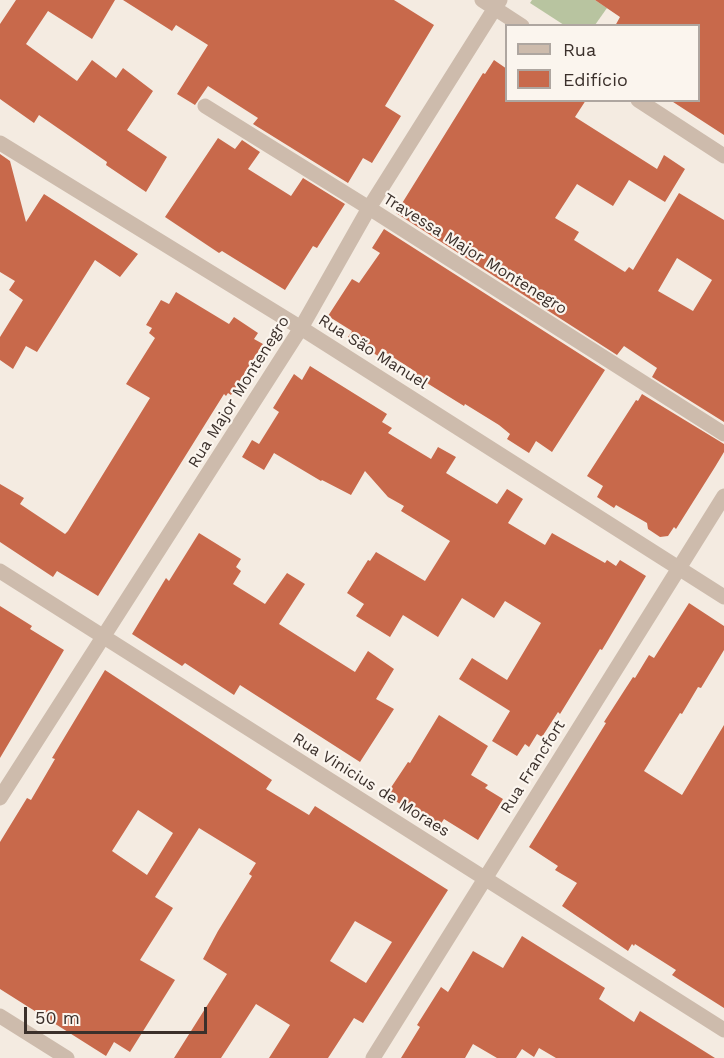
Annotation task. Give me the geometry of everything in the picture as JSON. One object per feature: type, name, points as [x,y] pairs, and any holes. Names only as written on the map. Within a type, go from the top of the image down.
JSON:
[{"type":"street","points":[[492,3],[519,24]]},
{"type":"street","name":"Rua Major Montenegro","points":[[0,798],[301,328],[369,208],[492,3]]},
{"type":"street","points":[[641,102],[724,156]]},
{"type":"street","name":"Travessa Major Montenegro","points":[[205,106],[724,434]]},
{"type":"street","name":"Rua São Manuel","points":[[0,143],[301,328],[724,597]]},
{"type":"street","name":"Rua Francfort","points":[[373,1058],[724,496]]},
{"type":"street","name":"Rua Vinicius de Moraes","points":[[0,571],[724,1030]]},
{"type":"street","points":[[0,1016],[67,1058]]},
{"type":"green space","points":[[532,0],[595,0],[607,8],[596,24],[562,24],[530,3]]},
{"type":"building","points":[[16,0],[115,0],[92,39],[48,11],[26,44],[77,81],[92,60],[116,78],[123,68],[153,91],[127,130],[167,157],[146,192],[39,115],[34,123],[0,99],[0,24]]},
{"type":"building","points":[[123,0],[394,0],[434,25],[385,106],[401,116],[372,163],[363,158],[348,183],[253,124],[258,118],[208,86],[195,105],[177,94],[208,45],[176,25],[172,31]]},
{"type":"building","points":[[595,0],[724,0],[724,135],[673,102],[700,102],[700,24],[616,24],[620,17]]},
{"type":"building","points":[[494,60],[505,68],[505,102],[585,102],[575,117],[657,169],[664,155],[685,169],[665,202],[629,180],[613,206],[577,184],[555,218],[579,232],[574,240],[625,272],[629,267],[633,270],[679,193],[724,220],[724,422],[652,377],[657,368],[624,346],[617,355],[396,213],[483,73],[485,74]],"holes":[[[677,258],[712,280],[693,311],[658,291]]]},
{"type":"building","points":[[218,138],[235,149],[242,140],[260,152],[248,169],[291,196],[303,178],[345,204],[317,248],[313,246],[285,290],[222,251],[219,253],[165,217]]},
{"type":"building","points":[[0,154],[10,161],[26,222],[44,194],[138,254],[120,277],[95,260],[37,352],[26,346],[13,369],[0,360],[0,337],[23,300],[9,290],[15,281],[0,272]]},
{"type":"building","points":[[384,229],[605,370],[552,452],[536,441],[529,453],[507,439],[510,434],[499,425],[414,375],[416,372],[382,350],[378,356],[348,337],[352,331],[328,316],[352,279],[359,283],[380,253],[372,248]]},
{"type":"building","points":[[176,292],[229,324],[234,317],[258,333],[254,339],[263,344],[231,395],[224,394],[98,596],[57,571],[53,577],[0,542],[0,484],[24,498],[20,504],[65,534],[68,531],[150,398],[126,384],[155,338],[149,333],[152,328],[146,325],[161,300],[169,304]]},
{"type":"building","points":[[310,366],[387,414],[382,422],[392,428],[388,433],[431,459],[438,447],[456,457],[446,473],[497,504],[507,489],[523,499],[508,523],[545,545],[552,533],[605,563],[607,560],[616,566],[620,560],[646,576],[560,714],[558,712],[542,737],[537,734],[529,747],[525,744],[517,756],[492,741],[510,711],[459,679],[472,658],[507,680],[541,623],[505,601],[494,618],[462,598],[438,637],[403,615],[390,637],[356,616],[364,604],[347,593],[368,560],[370,561],[376,552],[425,581],[450,541],[401,511],[404,506],[388,497],[365,471],[351,495],[321,481],[274,453],[264,470],[242,457],[252,440],[259,444],[279,412],[273,408],[294,374],[302,380]]},
{"type":"building","points":[[642,394],[724,444],[724,452],[715,467],[676,529],[674,527],[668,536],[660,537],[648,529],[647,523],[616,505],[614,508],[597,497],[603,486],[587,476]]},
{"type":"building","points":[[199,533],[241,559],[236,567],[241,571],[233,584],[265,604],[287,573],[305,584],[279,624],[355,672],[368,651],[394,669],[376,699],[394,709],[360,762],[240,685],[234,695],[185,663],[182,666],[132,634],[166,578],[169,581]]},
{"type":"building","points":[[689,603],[724,626],[724,650],[701,688],[698,687],[682,714],[680,713],[644,771],[682,795],[724,725],[724,1008],[672,975],[676,970],[635,944],[634,946],[632,944],[628,951],[562,906],[577,883],[555,870],[558,866],[529,847],[633,677],[635,678],[649,655],[654,658]]},
{"type":"building","points":[[0,606],[32,626],[30,629],[64,650],[0,758]]},
{"type":"building","points":[[105,670],[272,780],[266,789],[309,815],[315,806],[448,890],[363,1023],[354,1018],[328,1058],[269,1058],[290,1025],[256,1004],[221,1058],[174,1058],[227,974],[203,959],[252,876],[249,874],[256,863],[199,828],[155,897],[173,908],[140,960],[175,980],[130,1052],[114,1042],[106,1056],[0,989],[0,842],[27,798],[31,800],[55,759],[52,758]],"holes":[[[138,810],[173,833],[147,875],[112,851]],[[355,921],[392,942],[366,983],[330,961]]]},
{"type":"building","points":[[439,715],[488,746],[471,775],[488,785],[485,788],[503,799],[478,840],[444,819],[438,828],[386,795],[408,762],[410,763]]},
{"type":"building","points":[[522,936],[605,988],[599,999],[634,1022],[640,1011],[715,1058],[556,1058],[539,1048],[534,1057],[522,1049],[516,1058],[497,1058],[473,1044],[465,1058],[401,1058],[420,1027],[417,1025],[441,987],[448,992],[473,951],[503,968]]}]
